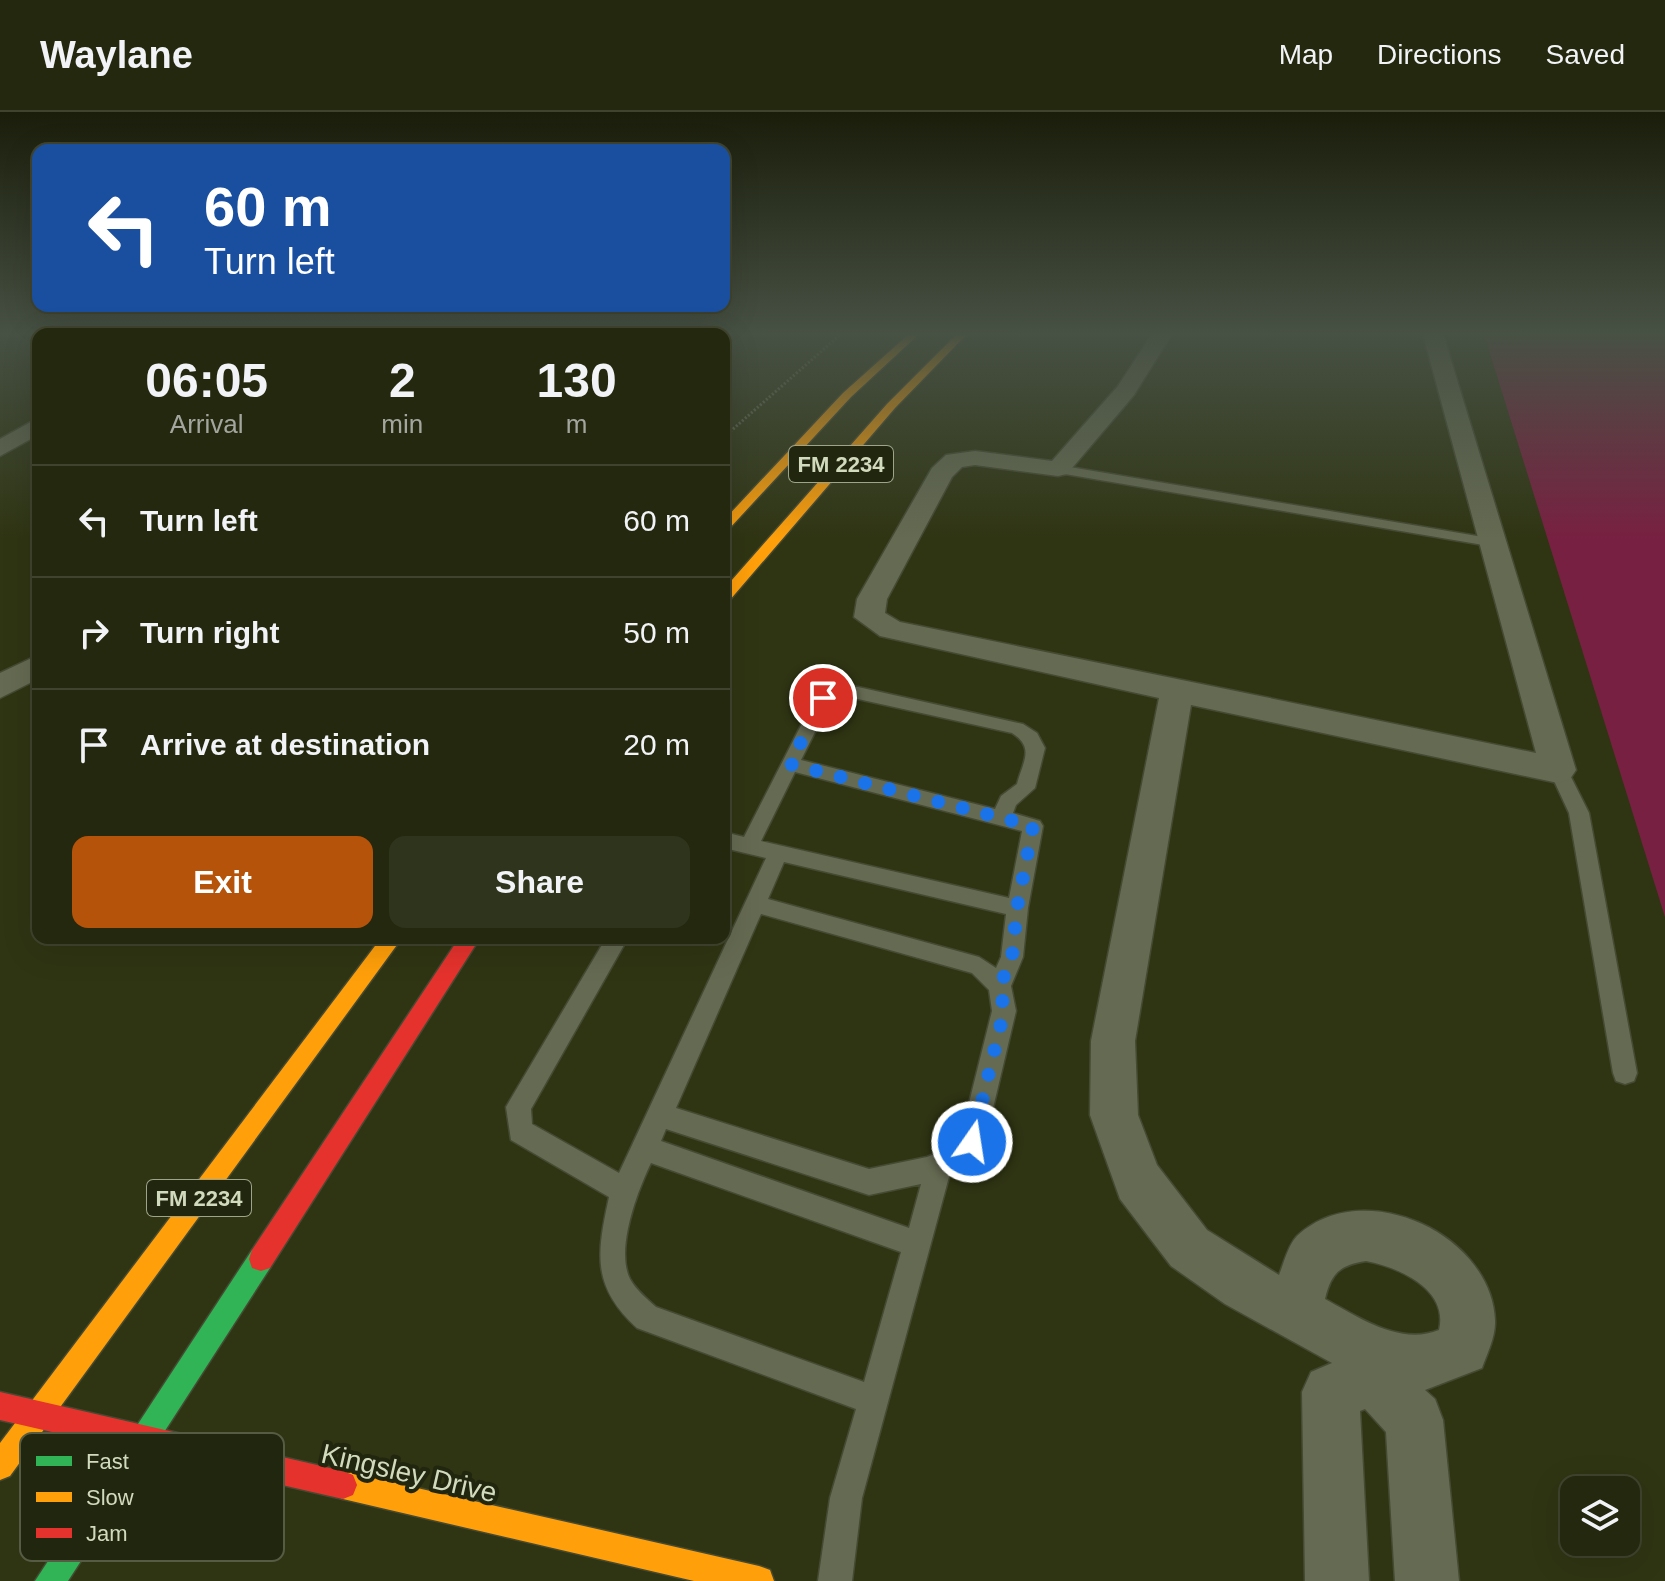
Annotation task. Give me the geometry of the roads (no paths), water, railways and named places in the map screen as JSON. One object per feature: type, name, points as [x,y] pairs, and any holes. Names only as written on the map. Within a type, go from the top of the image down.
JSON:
[{"type":"main road","name":"FM 2234","points":[[730,521],[840,403]]},
{"type":"main road","name":"FM 2234","points":[[730,591],[894,403]]},
{"type":"main road","name":"FM 2234","points":[[24,1433],[388,944]]},
{"type":"main road","name":"FM 2234","points":[[144,1433],[466,944]]},
{"type":"main road","name":"Kingsley Drive","points":[[0,1406],[112,1433]]},
{"type":"main road","name":"FM 2234","points":[[0,1466],[20,1439]]},
{"type":"main road","name":"Kingsley Drive","points":[[284,1473],[759,1581]]},
{"type":"main road","name":"FM 2234","points":[[50,1581],[63,1561]]},
{"type":"street","points":[[1115,403],[1058,469],[975,458],[955,460],[941,473],[910,529],[872,599],[869,617],[891,629],[1558,770],[1453,403]]},
{"type":"street","points":[[0,449],[32,429]]},
{"type":"street","points":[[0,687],[32,668]]},
{"type":"street","points":[[1177,691],[1113,1041],[1114,1115],[1138,1181],[1189,1248],[1244,1285],[1294,1312],[1376,1368],[1414,1420],[1427,1581]]},
{"type":"street","points":[[1294,1312],[1313,1257],[1333,1240],[1369,1236],[1391,1239],[1424,1253],[1453,1281],[1470,1314],[1469,1333],[1462,1348],[1429,1362],[1376,1368],[1331,1392],[1337,1581]]},
{"type":"lane","points":[[1058,469],[1495,543]]},
{"type":"lane","points":[[749,846],[823,698],[838,692],[858,693],[1017,728],[1031,737],[1036,748],[1026,788],[1008,801],[1001,818]]},
{"type":"lane","points":[[660,1115],[869,1182],[940,1164],[972,1142],[1004,1011],[1000,986],[1012,957],[1017,908],[1033,826],[790,764]]},
{"type":"lane","points":[[1558,770],[1579,813],[1625,1073]]},
{"type":"lane","points":[[730,841],[1017,908]]},
{"type":"lane","points":[[778,853],[624,1191],[609,1263],[624,1300],[647,1318],[874,1401]]},
{"type":"lane","points":[[756,904],[979,966],[1000,986]]},
{"type":"lane","points":[[613,944],[518,1107],[520,1131],[624,1191]]},
{"type":"lane","points":[[645,1148],[916,1244]]},
{"type":"lane","points":[[835,1581],[846,1498],[940,1164]]}]
